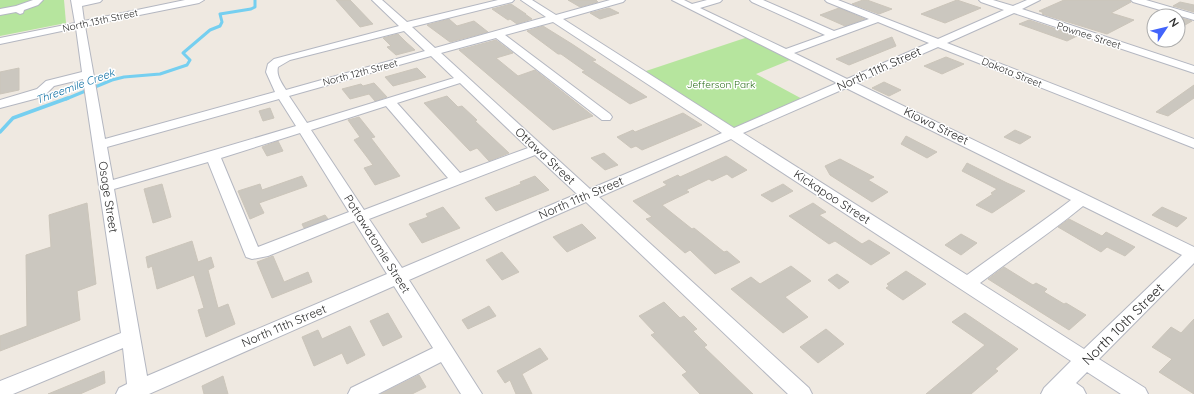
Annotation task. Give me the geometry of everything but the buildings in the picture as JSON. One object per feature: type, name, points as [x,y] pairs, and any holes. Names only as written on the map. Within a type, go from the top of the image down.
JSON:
[{"type":"street","points":[[0,12],[18,9],[35,3],[38,0]]},
{"type":"street","points":[[76,2],[97,0]]},
{"type":"street","name":"North 13th Street","points":[[0,41],[199,0]]},
{"type":"street","name":"Ottawa Street","points":[[376,0],[802,394]]},
{"type":"street","points":[[406,27],[509,0]]},
{"type":"street","name":"Kickapoo Street","points":[[526,0],[1138,394]]},
{"type":"street","name":"North 12th Street","points":[[100,145],[620,0]]},
{"type":"street","name":"Kiowa Street","points":[[677,0],[1194,253]]},
{"type":"street","points":[[692,7],[717,0]]},
{"type":"street","points":[[755,0],[834,35]]},
{"type":"street","name":"Dakota Street","points":[[830,0],[1194,144]]},
{"type":"street","name":"Pawnee Street","points":[[984,0],[1194,70]]},
{"type":"street","name":"North 11th Street","points":[[135,392],[848,83],[1035,0]]},
{"type":"street","points":[[1136,0],[1194,17]]},
{"type":"street","name":"Osage Street","points":[[76,2],[132,337],[135,392]]},
{"type":"street","points":[[459,3],[468,10]]},
{"type":"street","points":[[0,17],[16,14],[20,11],[18,9]]},
{"type":"street","points":[[785,53],[878,19]]},
{"type":"street","name":"Pottawatomie Street","points":[[406,27],[275,61],[270,70],[282,94],[472,394]]},
{"type":"street","points":[[498,34],[606,117]]},
{"type":"street","points":[[0,104],[34,95],[41,92],[50,83],[89,76]]},
{"type":"street","points":[[107,186],[212,156],[462,79]]},
{"type":"street","points":[[388,102],[426,146],[458,179]]},
{"type":"street","points":[[212,156],[252,253],[262,252],[538,149]]},
{"type":"street","points":[[966,284],[1019,245],[1044,229],[1082,198]]},
{"type":"street","name":"North 10th Street","points":[[1063,391],[1086,361],[1194,253]]},
{"type":"street","points":[[0,390],[132,337]]},
{"type":"street","points":[[358,394],[445,351]]},
{"type":"green space","points":[[0,0],[64,0],[66,23],[0,36]]},
{"type":"green space","name":"Jefferson Park","points":[[751,36],[795,58],[756,74],[806,101],[733,133],[640,73]]},
{"type":"waterway","name":"Threemile Creek","points":[[66,99],[112,80],[124,77],[160,74],[187,65],[190,60],[183,53],[210,30],[220,26],[222,22],[220,14],[251,9],[255,7],[255,0]]},
{"type":"waterway","name":"Threemile Creek","points":[[0,132],[13,118],[68,98]]}]
